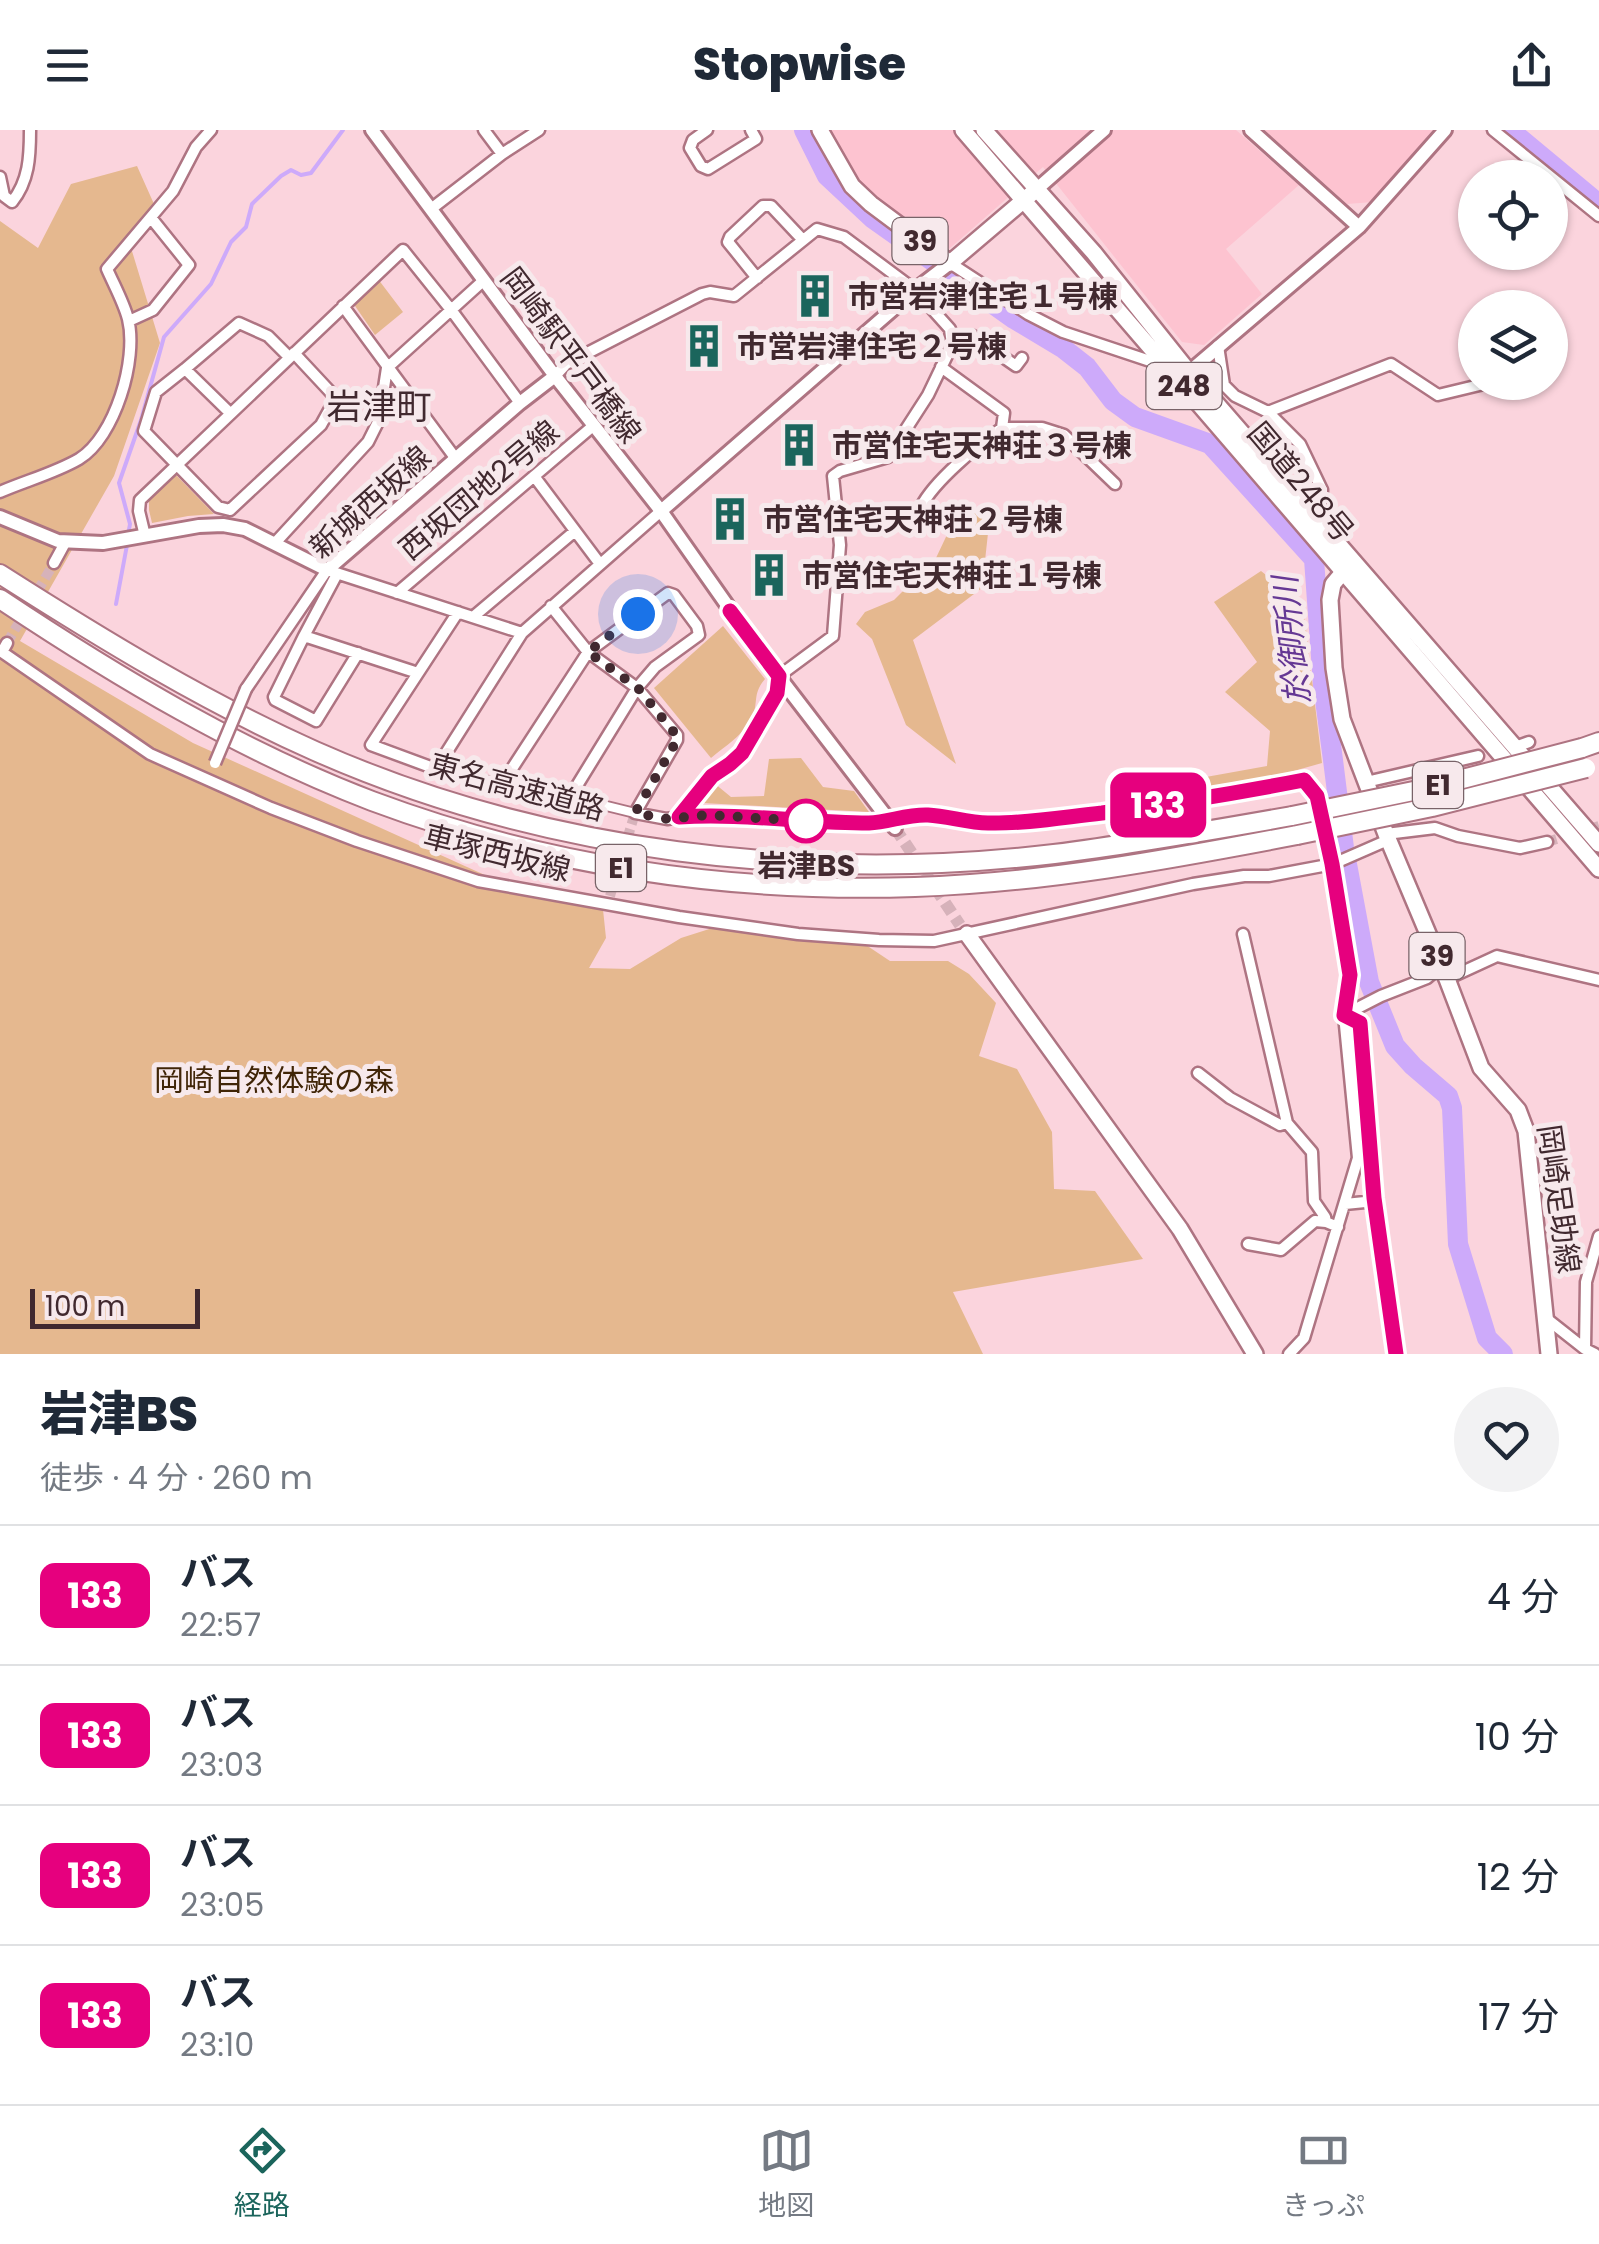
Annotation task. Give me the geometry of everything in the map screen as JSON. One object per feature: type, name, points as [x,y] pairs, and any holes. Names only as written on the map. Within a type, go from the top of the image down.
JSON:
[{"type":"highway","name":"東名高速道路","points":[[0,574],[156,669],[260,726],[317,752],[428,794],[529,822],[648,848],[760,862],[845,864],[1053,854],[1292,816],[1428,788],[1590,745]]},
{"type":"highway","name":"東名高速道路","points":[[0,600],[175,707],[274,758],[372,800],[520,846],[640,872],[840,888],[988,882],[1162,860],[1297,836],[1592,766]]},
{"type":"main road","name":"39","points":[[820,130],[852,186],[950,263],[1037,189]]},
{"type":"main road","name":"国道248号","points":[[963,130],[1347,566],[1599,842]]},
{"type":"main road","name":"国道248号","points":[[984,130],[1094,253],[1599,869]]},
{"type":"main road","name":"岡崎足助線","points":[[1347,566],[1330,592],[1334,668],[1342,720],[1481,1068],[1518,1110],[1526,1130],[1549,1354]]},
{"type":"main road","points":[[963,929],[1180,1229],[1255,1354]]},
{"type":"street","points":[[0,177],[4,196],[12,202],[30,164],[30,130]]},
{"type":"street","points":[[0,492],[80,458],[101,438],[115,412],[129,354],[128,321],[107,270],[173,192],[196,147],[210,130]]},
{"type":"street","name":"岡崎駅平戸橋線","points":[[372,130],[554,376],[661,512],[779,676]]},
{"type":"street","points":[[484,130],[502,154]]},
{"type":"street","points":[[431,208],[539,130]]},
{"type":"street","points":[[707,130],[693,140],[690,148],[708,169],[756,139],[751,130]]},
{"type":"street","points":[[1037,189],[1104,130]]},
{"type":"street","points":[[1251,130],[1359,227]]},
{"type":"street","points":[[1188,372],[1359,227],[1444,130]]},
{"type":"street","points":[[1494,130],[1599,216]]},
{"type":"street","points":[[757,278],[728,242],[764,206],[771,206],[802,240]]},
{"type":"street","points":[[128,321],[152,310],[190,265],[152,219]]},
{"type":"street","points":[[554,376],[566,364],[702,294],[734,296],[817,229],[844,237],[915,290],[950,329],[952,344],[942,368],[888,457],[833,476],[840,545],[833,636],[779,676],[777,693],[742,753],[712,776],[679,817]]},
{"type":"street","points":[[146,536],[140,500],[402,250],[520,402]]},
{"type":"street","points":[[436,769],[522,633],[950,263],[1063,332],[1153,362]]},
{"type":"street","points":[[275,543],[368,442],[379,420],[387,368],[484,282]]},
{"type":"street","points":[[343,306],[456,459]]},
{"type":"street","points":[[240,323],[268,336],[336,398],[321,424],[230,510],[218,507],[144,432],[156,392],[185,369],[240,323]]},
{"type":"street","points":[[952,337],[973,336],[1016,366],[1022,358]]},
{"type":"street","points":[[1218,346],[1224,385],[1235,396],[1268,412],[1300,444],[1322,490],[1321,512]]},
{"type":"street","points":[[1268,412],[1391,364],[1438,395],[1458,390]]},
{"type":"street","points":[[942,368],[1004,413],[1002,428]]},
{"type":"street","points":[[185,369],[230,413]]},
{"type":"street","name":"新城西坂線","points":[[207,781],[246,689],[332,572],[520,402],[554,376]]},
{"type":"street","name":"西坂団地2号線","points":[[397,593],[593,426]]},
{"type":"street","points":[[921,507],[939,483],[1002,428],[1042,428],[1064,434],[1115,484]]},
{"type":"street","points":[[534,476],[600,564]]},
{"type":"street","points":[[0,517],[58,541],[103,543],[199,526],[245,529],[332,572],[522,633]]},
{"type":"street","points":[[472,618],[576,531]]},
{"type":"street","points":[[54,563],[66,541]]},
{"type":"street","points":[[332,572],[275,700],[316,721],[358,653]]},
{"type":"street","points":[[502,784],[588,652],[668,593],[674,595],[698,626],[698,635],[654,666],[570,798]]},
{"type":"street","points":[[551,606],[588,652],[638,688],[677,736],[635,813]]},
{"type":"street","points":[[458,612],[371,745],[436,769],[635,813],[667,819],[708,815],[893,825],[912,815],[986,824],[1029,822],[1176,803],[1304,780],[1317,796],[1337,863],[1350,975],[1344,1015],[1358,1158],[1304,1338],[1289,1354]]},
{"type":"street","points":[[304,636],[418,674]]},
{"type":"street","name":"車塚西坂線","points":[[7,642],[2,652],[150,754],[357,842],[478,880],[798,934],[934,940],[963,929],[1193,884],[1269,876],[1337,863],[1387,837],[1434,828],[1520,848],[1547,842]]},
{"type":"street","points":[[779,676],[893,825]]},
{"type":"street","points":[[1366,782],[1478,756]]},
{"type":"street","points":[[1243,934],[1287,1123],[1312,1152],[1314,1201],[1326,1222]]},
{"type":"street","points":[[1344,1015],[1427,978],[1497,956],[1599,980]]},
{"type":"street","points":[[1344,1015],[1360,1023],[1375,1202],[1396,1354]]},
{"type":"street","points":[[1198,1073],[1230,1098],[1280,1125],[1287,1123]]},
{"type":"street","points":[[1345,1204],[1375,1202]]},
{"type":"street","points":[[1248,1244],[1282,1250],[1315,1220],[1338,1227]]},
{"type":"street","points":[[1590,1352],[1586,1282],[1599,1236]]},
{"type":"street","points":[[1547,1319],[1590,1352]]},
{"type":"shaded area","points":[[829,130],[1236,130],[1299,185],[1226,249],[1262,294],[1204,345],[1182,342],[1043,167],[949,249],[868,193]]},
{"type":"shaded area","points":[[1264,130],[1433,130],[1373,202],[1347,204]]},
{"type":"green space","name":"岡崎自然体験の森","points":[[137,166],[154,204],[128,238],[160,343],[114,476],[20,641],[193,743],[509,886],[602,900],[606,938],[589,968],[630,969],[681,938],[725,924],[791,926],[851,935],[890,961],[948,961],[969,974],[996,1003],[979,1056],[1017,1069],[1052,1132],[1054,1189],[1095,1191],[1143,1259],[953,1292],[983,1354],[0,1354],[0,221],[38,248],[71,184]]},
{"type":"green space","points":[[378,279],[403,312],[375,335],[353,303]]},
{"type":"green space","points":[[175,474],[214,514],[152,523],[149,500]]},
{"type":"green space","points":[[962,503],[990,515],[982,588],[913,640],[956,764],[906,725],[872,639],[856,624],[865,612],[894,600],[936,558]]},
{"type":"green space","points":[[1261,571],[1303,604],[1322,763],[1283,774],[1153,796],[1119,793],[1133,776],[1167,784],[1267,766],[1270,731],[1225,692],[1257,662],[1214,602]]},
{"type":"green space","points":[[723,626],[765,679],[758,689],[749,723],[711,758],[654,688]]},
{"type":"green space","points":[[801,758],[823,787],[854,791],[869,812],[702,803],[714,783],[731,797],[764,796],[769,759]]},
{"type":"waterway","points":[[128,535],[130,524],[119,483],[164,337],[211,284],[231,242],[246,227],[252,204],[291,170],[301,175],[311,173],[343,130]]},
{"type":"waterway","name":"於御所川","points":[[804,130],[827,176],[872,218],[1014,319],[1064,349],[1087,367],[1113,401],[1135,417],[1210,444],[1314,559],[1323,685],[1344,848],[1369,982],[1395,1046],[1448,1096],[1452,1108],[1458,1244],[1487,1338],[1503,1354]]},
{"type":"waterway","points":[[1510,130],[1599,204]]},
{"type":"waterway","points":[[116,604],[127,545]]},
{"type":"tunnel","points":[[7,643],[54,563]]},
{"type":"tunnel","points":[[610,896],[635,813]]},
{"type":"tunnel","points":[[1547,842],[1599,826]]},
{"type":"tunnel","points":[[895,828],[960,925]]},
{"type":"bus line","name":"133","points":[[730,611],[779,676],[777,693],[742,753],[712,776],[679,817],[870,823],[912,815],[986,824],[1029,822],[1176,803],[1304,780],[1317,796],[1332,864],[1350,975],[1344,1015],[1360,1023],[1374,1198],[1396,1354]]},
{"type":"place","name":"市営岩津住宅１号棟","points":[[815,296]]},
{"type":"place","name":"市営岩津住宅２号棟","points":[[704,346]]},
{"type":"place","name":"市営住宅天神荘３号棟","points":[[799,445]]},
{"type":"place","name":"市営住宅天神荘２号棟","points":[[730,519]]},
{"type":"place","name":"市営住宅天神荘１号棟","points":[[769,575]]},
{"type":"place","name":"岩津BS","points":[[806,821]]},
{"type":"district","name":"岩津町","points":[[379,406]]},
{"type":"route","points":[[638,614],[588,652],[638,688],[677,736],[635,813],[667,819],[708,815],[806,821]]}]
